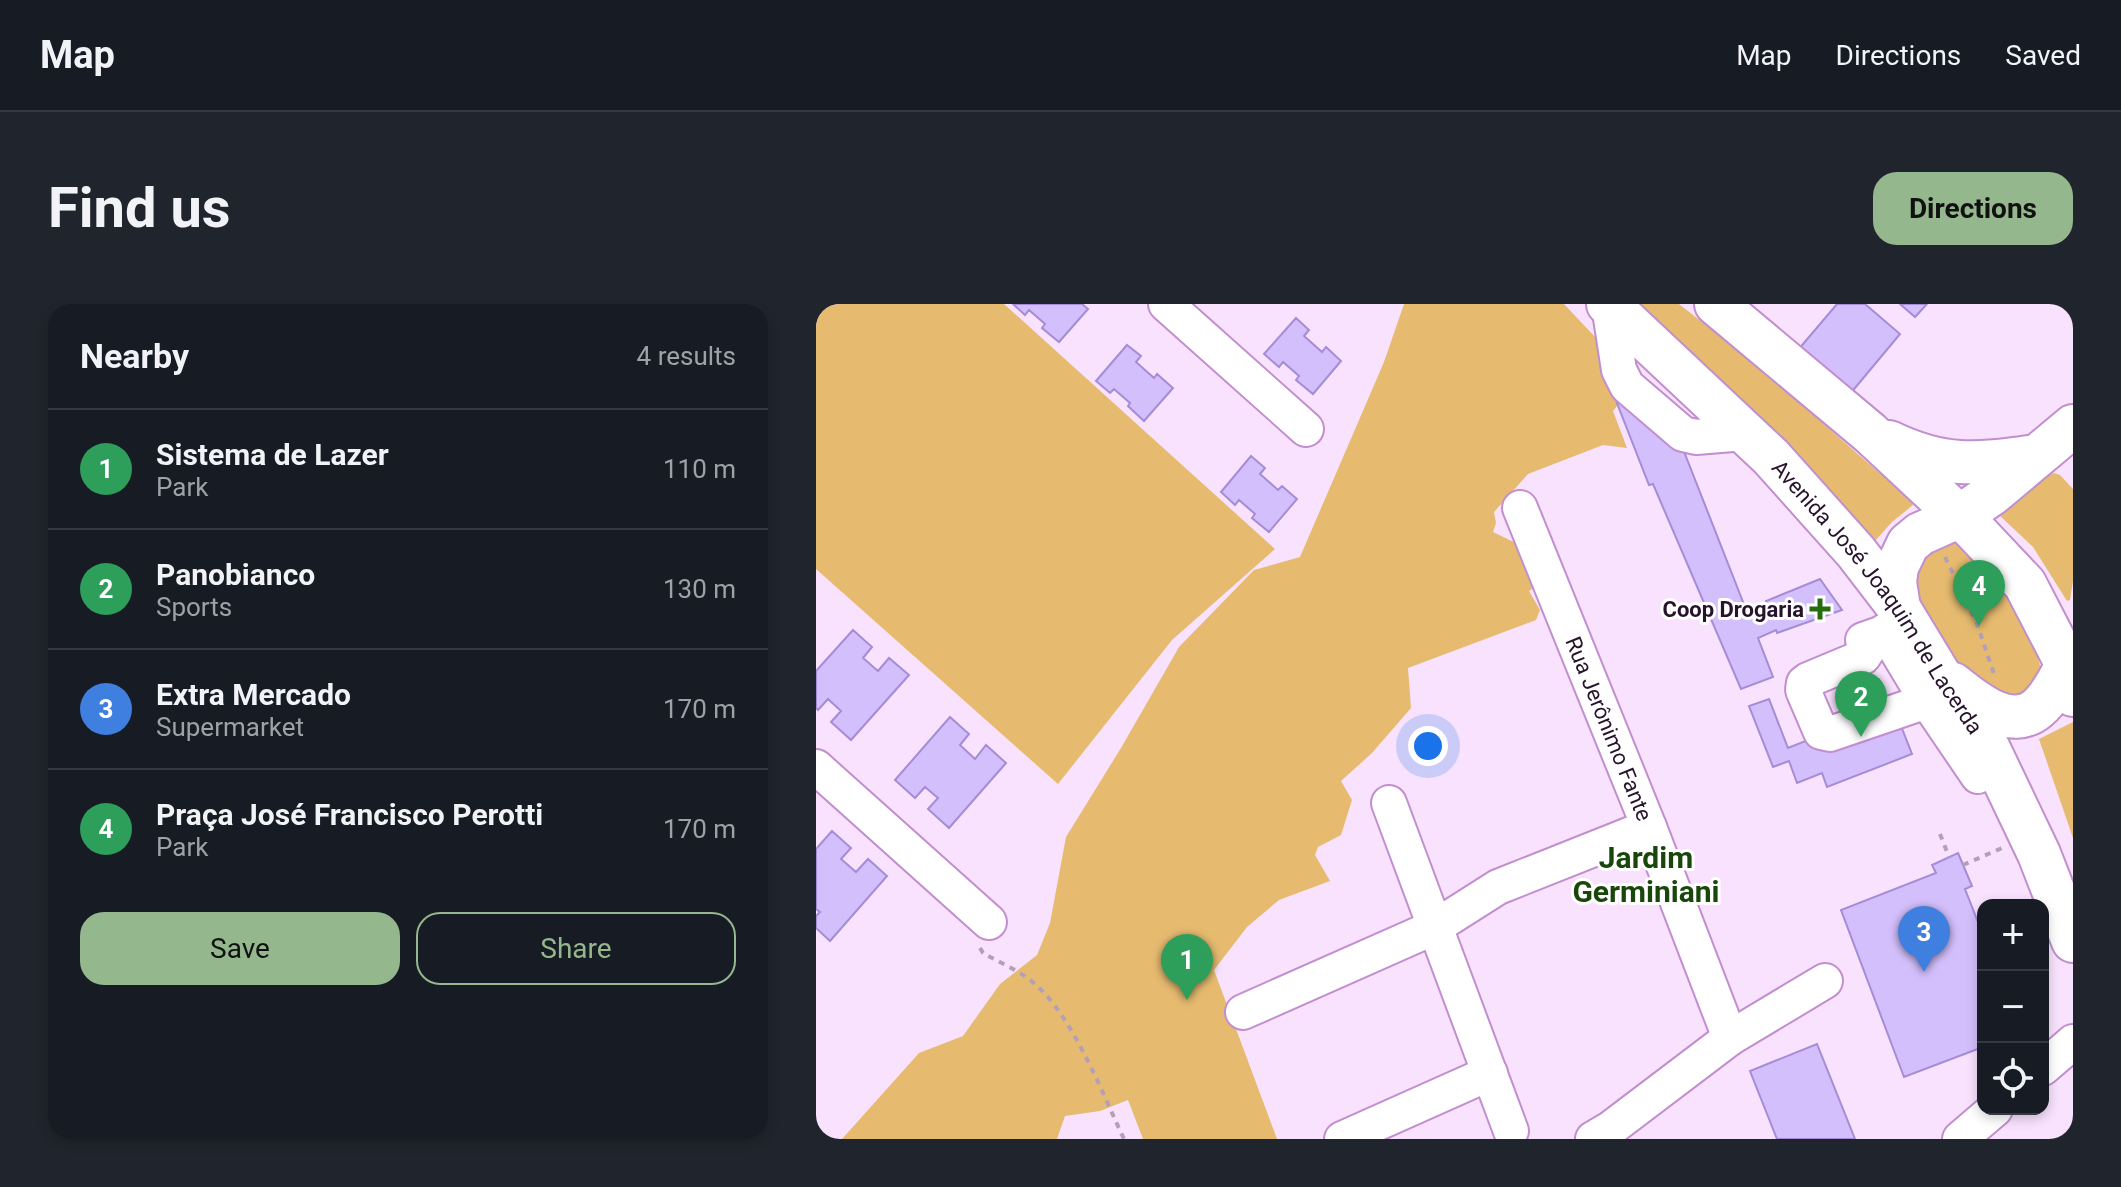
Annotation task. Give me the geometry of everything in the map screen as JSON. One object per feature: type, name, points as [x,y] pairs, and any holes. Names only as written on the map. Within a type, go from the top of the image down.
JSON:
[{"type":"main road","name":"Avenida José Joaquim de Lacerda","points":[[1608,304],[1771,457],[1856,552],[1933,687],[1987,745],[2039,854],[2073,941]]},
{"type":"main road","points":[[1722,306],[1870,433],[1960,516],[2025,584],[2070,680],[2032,713],[2021,716],[1989,710],[1933,687]]},
{"type":"main road","points":[[1898,621],[1895,582],[1897,567],[1908,544],[1933,526],[1960,516],[1992,494],[2073,426]]},
{"type":"main road","points":[[1870,433],[1914,454],[1964,464],[2036,456]]},
{"type":"street","points":[[1166,304],[1306,429]]},
{"type":"street","name":"Rua Jerônimo Fante","points":[[1520,508],[1649,827],[1730,1038]]},
{"type":"street","points":[[1898,621],[1863,640],[1867,651],[1863,657],[1804,683],[1803,690],[1821,732],[1830,734],[1933,687],[1978,776]]},
{"type":"street","points":[[816,767],[983,933]]},
{"type":"street","points":[[1389,803],[1511,1131]]},
{"type":"street","points":[[1243,1012],[1435,927],[1498,887],[1649,827]]},
{"type":"street","points":[[1605,1136],[1730,1038],[1825,981]]},
{"type":"street","points":[[2049,1063],[2073,1042]]},
{"type":"street","points":[[1342,1139],[1490,1073]]},
{"type":"street","points":[[1960,1139],[1988,1115]]},
{"type":"path","points":[[1940,834],[1949,857]]},
{"type":"path","points":[[1963,865],[1980,858]]},
{"type":"path","points":[[983,933],[983,953],[1027,978],[1050,999],[1083,1051],[1124,1139]]},
{"type":"shaded area","points":[[816,304],[1004,304],[1275,549],[1172,640],[1058,784],[816,569]]},
{"type":"shaded area","points":[[1404,304],[1564,304],[1612,355],[1618,405],[1613,411],[1627,448],[1603,445],[1528,474],[1494,512],[1496,523],[1493,532],[1532,551],[1539,584],[1529,591],[1540,610],[1536,620],[1408,668],[1411,708],[1372,753],[1341,781],[1352,800],[1341,835],[1318,847],[1315,855],[1330,881],[1279,900],[1247,927],[1214,970],[1277,1139],[1143,1139],[1128,1100],[1100,1111],[1065,1116],[1057,1139],[842,1139],[919,1053],[963,1036],[1000,984],[1037,955],[1050,923],[1066,837],[1179,647],[1254,570],[1300,557],[1384,362]]},
{"type":"shaded area","points":[[1624,304],[1679,304],[1759,367],[1913,505],[1874,542]]},
{"type":"shaded area","points":[[2054,473],[2073,489],[2073,581],[2070,600],[2067,601],[2033,547],[1998,514],[2031,484]]},
{"type":"shaded area","points":[[1943,539],[1964,547],[1980,559],[2010,600],[2032,639],[2043,683],[2012,710],[1961,668],[1915,597],[1912,563]]},
{"type":"shaded area","points":[[2073,722],[2073,838],[2039,739]]},
{"type":"building","points":[[1013,304],[1082,304],[1088,309],[1059,342],[1042,328],[1045,324],[1029,310],[1025,315]]},
{"type":"building","points":[[1837,304],[1865,304],[1900,334],[1850,394],[1798,350]]},
{"type":"building","points":[[1900,304],[1927,304],[1915,317]]},
{"type":"building","points":[[1296,318],[1309,330],[1304,336],[1322,352],[1326,347],[1341,361],[1313,394],[1296,380],[1299,376],[1283,362],[1279,367],[1264,354]]},
{"type":"building","points":[[1127,345],[1141,356],[1136,362],[1154,378],[1157,374],[1173,388],[1144,421],[1114,389],[1110,393],[1096,381]]},
{"type":"building","points":[[1621,392],[1683,449],[1747,612],[1767,606],[1766,601],[1820,579],[1842,610],[1758,638],[1773,677],[1741,689],[1653,484],[1649,485],[1615,398]]},
{"type":"building","points":[[1251,456],[1265,468],[1260,474],[1278,490],[1282,486],[1297,499],[1269,532],[1252,518],[1255,514],[1239,500],[1235,505],[1221,492]]},
{"type":"building","points":[[853,630],[872,647],[863,658],[878,671],[889,658],[909,675],[851,740],[831,722],[841,711],[828,699],[818,710],[816,708],[816,671]]},
{"type":"building","points":[[1914,698],[1901,726],[1912,754],[1827,787],[1822,773],[1797,783],[1789,761],[1773,767],[1749,706],[1769,699],[1788,748]]},
{"type":"building","points":[[950,717],[969,734],[960,745],[975,759],[986,745],[1006,763],[949,828],[928,809],[938,798],[925,787],[915,798],[895,780]]},
{"type":"building","points":[[832,831],[851,848],[841,859],[856,872],[868,859],[887,876],[830,941],[816,928],[816,916],[820,912],[816,909],[816,849]]},
{"type":"building","points":[[1958,853],[1972,886],[1965,889],[1977,920],[1977,1049],[1904,1077],[1841,910],[1936,873],[1932,865]]},
{"type":"building","points":[[1817,1044],[1855,1139],[1777,1139],[1750,1071]]},
{"type":"place","name":"Coop Drogaria","points":[[1820,609]]},
{"type":"place","name":"Praça José Francisco Perotti","points":[[1979,626]]},
{"type":"place","name":"Panobianco","points":[[1861,737]]},
{"type":"place","name":"Extra Mercado","points":[[1924,972]]},
{"type":"place","name":"Sistema de Lazer","points":[[1187,1000]]},
{"type":"district","name":"Jardim Germiniani","points":[[1646,874]]}]
